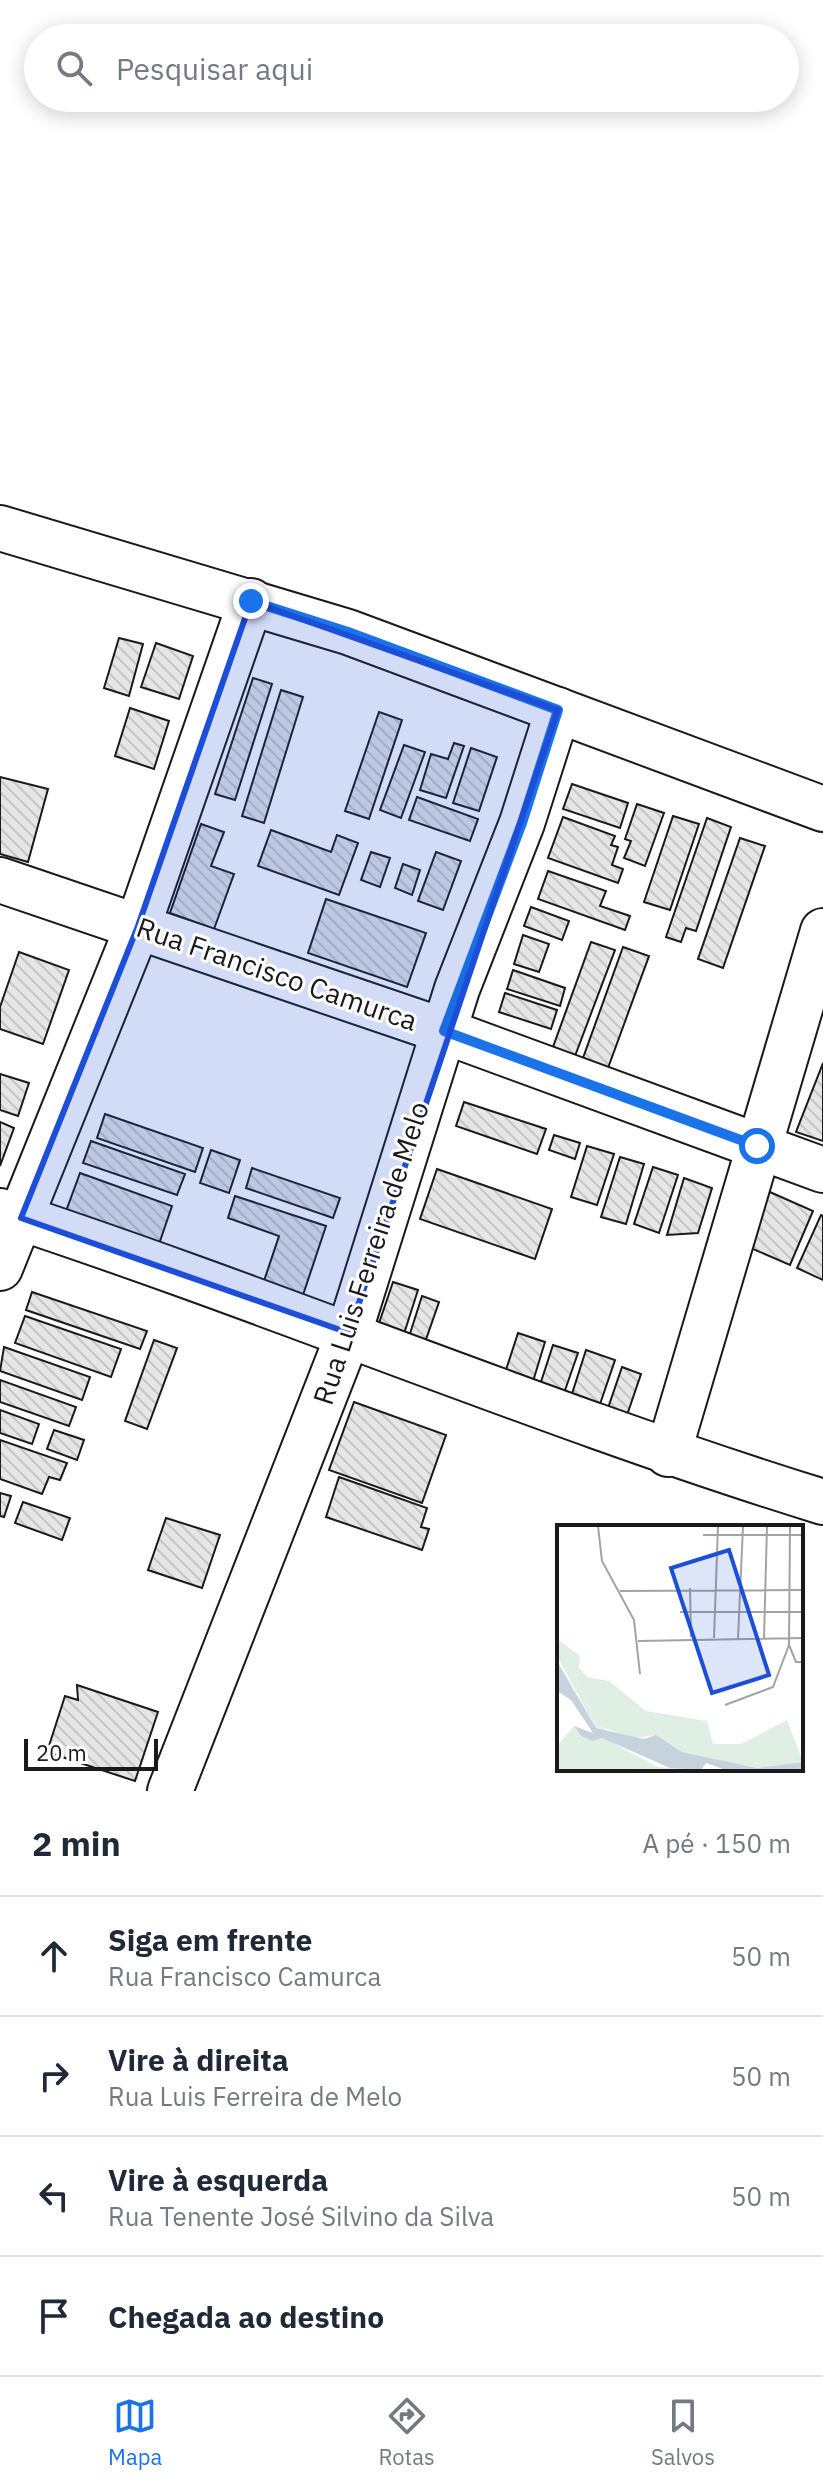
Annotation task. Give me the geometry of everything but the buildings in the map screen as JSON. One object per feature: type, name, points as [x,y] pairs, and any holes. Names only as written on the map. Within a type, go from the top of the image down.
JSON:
[{"type":"street","points":[[0,528],[348,632],[823,809]]},
{"type":"street","points":[[0,1268],[10,1215],[138,926],[251,601]]},
{"type":"street","name":"Rua Luis Ferreira de Melo","points":[[170,1791],[349,1333],[444,1031],[522,823],[558,710]]},
{"type":"street","name":"Rua Francisco Camurca","points":[[0,880],[444,1031],[823,1170]]},
{"type":"street","points":[[668,1454],[823,931]]},
{"type":"street","points":[[10,1215],[349,1333],[668,1454],[823,1502]]},
{"type":"highlighted area","points":[[251,601],[558,710],[349,1333],[21,1218],[138,926]]},
{"type":"route","points":[[251,601],[348,632],[558,710],[522,823],[457,989],[444,1031],[757,1146]]}]
